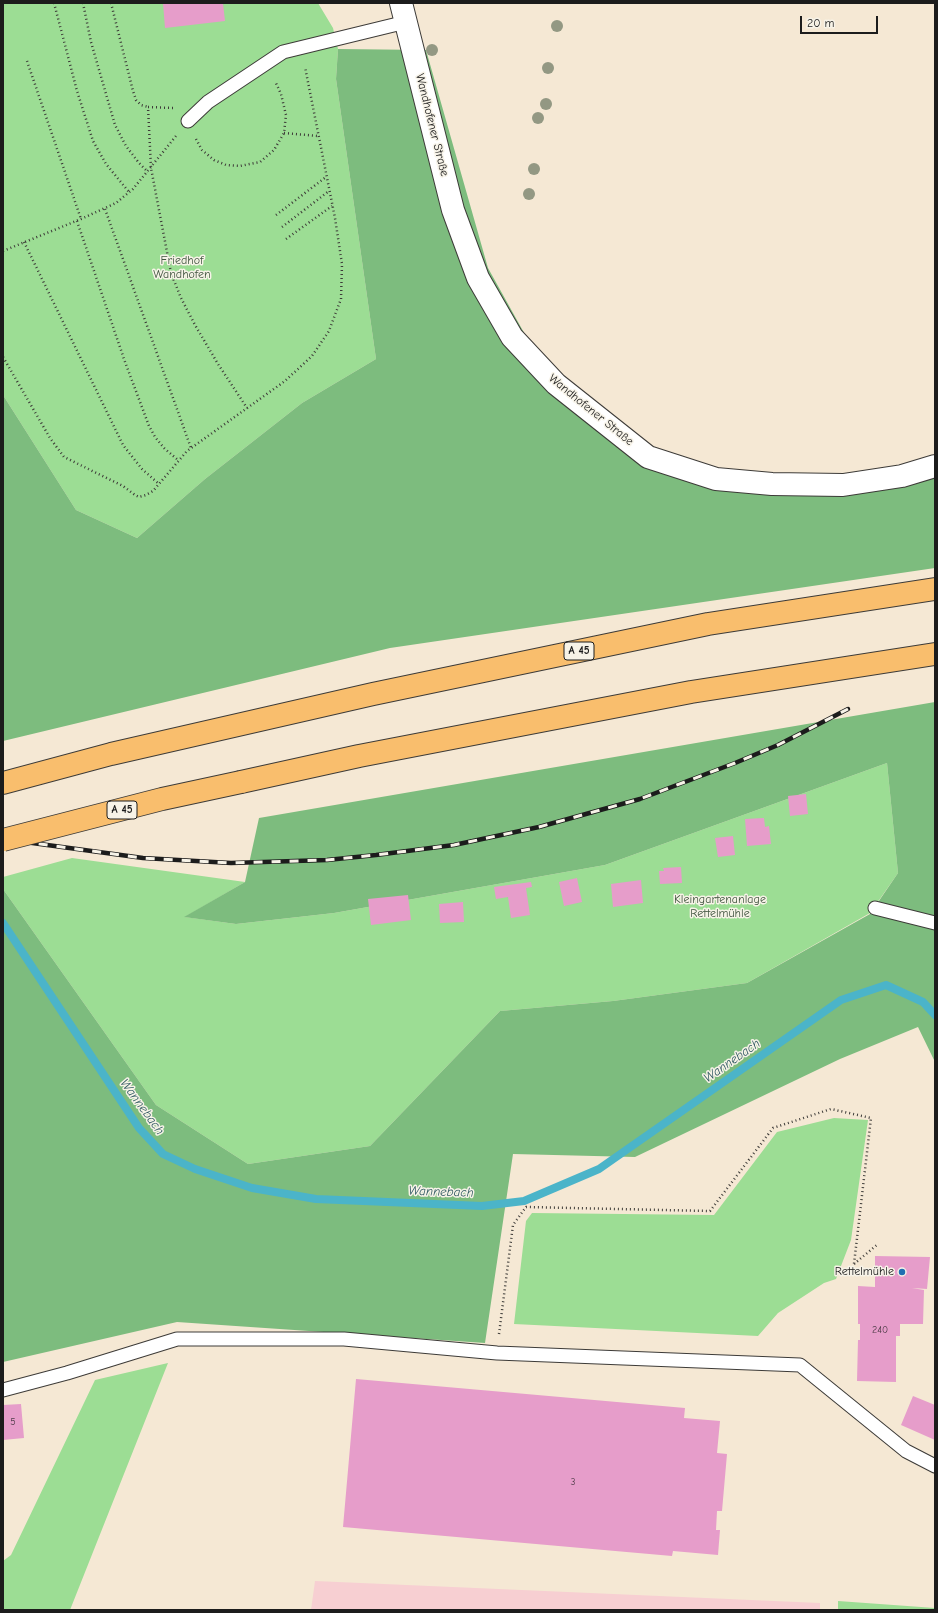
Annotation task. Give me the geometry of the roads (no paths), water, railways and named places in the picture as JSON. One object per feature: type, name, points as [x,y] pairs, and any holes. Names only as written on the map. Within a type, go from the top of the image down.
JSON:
[{"type":"highway","name":"A 45","points":[[3,783],[111,754],[380,692],[708,624],[935,589]]},
{"type":"highway","name":"A 45","points":[[3,840],[162,799],[359,756],[684,694],[935,654]]},
{"type":"street","name":"Wandhofener Straße","points":[[404,12],[453,210],[478,278],[512,337],[556,384],[648,456],[716,479],[772,484],[843,485],[902,476],[935,466]]},
{"type":"lane","points":[[188,121],[208,102],[283,52],[303,47],[404,12]]},
{"type":"lane","points":[[875,908],[935,923]]},
{"type":"lane","points":[[3,1390],[67,1373],[177,1338],[344,1339],[497,1353],[800,1365],[906,1451],[935,1466]]},
{"type":"waterway","name":"Wannebach","points":[[3,923],[139,1128],[163,1154],[195,1169],[252,1188],[316,1199],[482,1206],[524,1201],[599,1169],[841,1000],[886,985],[923,1002],[935,1015]]},
{"type":"railway","points":[[3,839],[143,858],[231,863],[327,860],[454,845],[539,827],[640,799],[778,745],[848,709]]},
{"type":"place","name":"Rettelmühle","points":[[902,1272]]},
{"type":"park label","name":"Friedhof Wandhofen","points":[[182,268]]},
{"type":"park label","name":"Kleingartenanlage Rettelmühle","points":[[720,907]]}]
